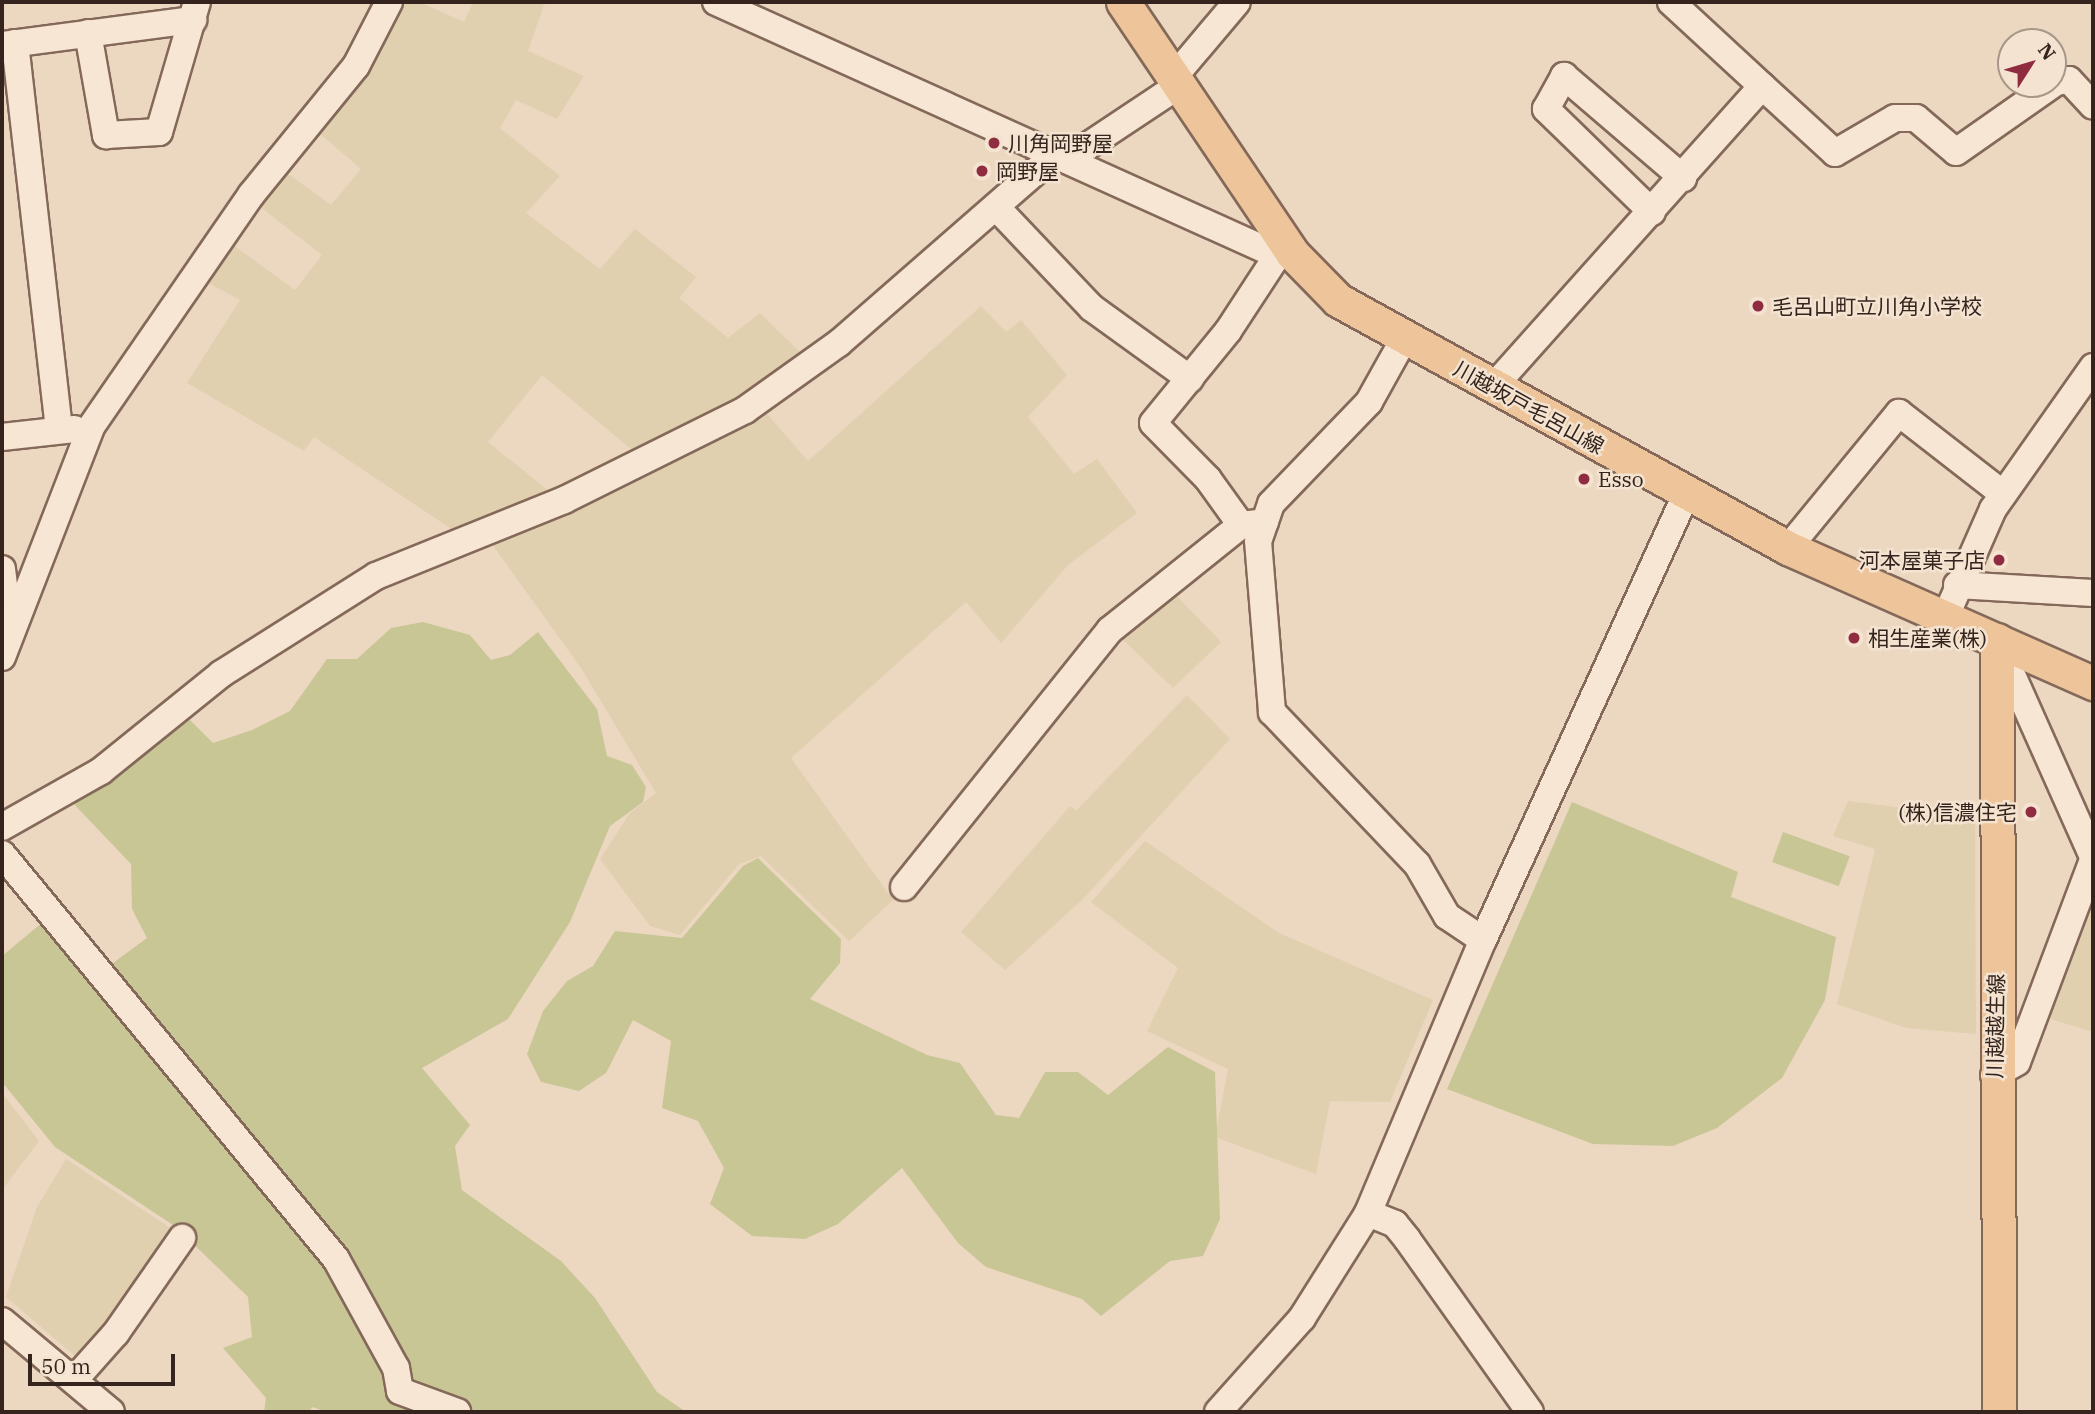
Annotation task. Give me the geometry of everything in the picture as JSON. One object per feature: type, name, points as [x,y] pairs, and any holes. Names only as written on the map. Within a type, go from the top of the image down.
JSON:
[{"type":"main road","name":"川越坂戸毛呂山線","points":[[1123,2],[1286,253],[1338,300],[1404,340],[1494,386],[1686,495],[1788,548],[2093,683]]},
{"type":"main road","name":"川越越生線","points":[[1997,640],[1994,1075],[1999,1412]]},
{"type":"street","points":[[6,648],[91,428],[228,227],[356,66],[389,2]]},
{"type":"street","points":[[716,2],[1286,253],[1153,424],[1253,524],[1258,541],[1272,712],[1417,864],[1447,916],[1483,940]]},
{"type":"street","points":[[2,827],[101,771],[221,674],[376,576],[577,494],[745,410],[839,343],[996,206],[1065,154],[1176,82],[1237,2]]},
{"type":"street","points":[[1671,2],[1835,153],[1905,118],[1916,118],[1956,152],[2056,82],[2069,80],[2093,106]]},
{"type":"street","points":[[59,430],[8,44],[88,33],[195,11],[159,132],[106,135],[88,33]]},
{"type":"street","points":[[1652,212],[1546,109],[1564,76],[1684,178]]},
{"type":"street","points":[[1494,386],[1684,178],[1762,86]]},
{"type":"street","points":[[996,206],[1092,308],[1190,379]]},
{"type":"street","points":[[904,887],[1110,630],[1253,524],[1369,402],[1404,340]]},
{"type":"street","points":[[1945,618],[1957,585],[2003,494],[2093,367]]},
{"type":"street","points":[[1788,548],[1899,412],[2003,494]]},
{"type":"street","points":[[2,437],[91,428]]},
{"type":"street","points":[[1218,1412],[1301,1318],[1368,1213],[1483,940],[1686,495]]},
{"type":"street","points":[[2,569],[6,648]]},
{"type":"street","points":[[1957,585],[2093,593]]},
{"type":"street","points":[[1994,1075],[2017,1062],[2093,858],[1997,640]]},
{"type":"street","points":[[2,854],[336,1259],[396,1368],[400,1391],[457,1412]]},
{"type":"street","points":[[1368,1213],[1395,1224],[1530,1412]]},
{"type":"street","points":[[75,1379],[116,1333],[182,1238]]},
{"type":"street","points":[[2,1321],[75,1379],[111,1412]]},
{"type":"shaded area","points":[[401,2],[419,2],[464,22],[473,2],[545,2],[528,51],[584,76],[557,119],[516,100],[500,128],[560,176],[526,213],[600,269],[635,229],[696,277],[679,298],[728,338],[760,313],[805,357],[643,459],[542,375],[488,442],[554,495],[453,530],[314,437],[304,451],[187,383],[240,300],[201,279],[229,242],[295,290],[322,255],[259,206],[287,173],[331,205],[361,169],[313,128]]},
{"type":"shaded area","points":[[981,306],[1006,332],[1021,320],[1067,375],[1028,417],[1074,474],[1097,459],[1137,513],[1068,565],[1001,643],[966,602],[791,758],[893,900],[849,941],[761,856],[739,864],[680,935],[650,926],[600,859],[630,813],[656,793],[581,668],[489,540],[762,408],[808,461]]},
{"type":"shaded area","points":[[1174,593],[1221,642],[1173,688],[1118,635]]},
{"type":"shaded area","points":[[423,622],[470,635],[491,660],[510,655],[538,632],[597,709],[607,756],[632,765],[646,787],[643,802],[610,826],[570,922],[508,1019],[422,1068],[470,1125],[455,1146],[462,1190],[561,1261],[595,1298],[657,1392],[686,1412],[325,1412],[313,1407],[308,1412],[264,1412],[266,1398],[223,1348],[252,1337],[248,1297],[176,1227],[55,1147],[2,1082],[2,956],[43,922],[82,932],[113,963],[147,938],[132,909],[131,864],[70,800],[185,715],[213,743],[252,730],[290,711],[327,659],[357,659],[391,628]]},
{"type":"shaded area","points":[[1187,695],[1230,739],[1083,899],[1005,970],[961,932],[1070,806],[1076,811]]},
{"type":"shaded area","points":[[1848,801],[1975,817],[1976,1034],[1906,1028],[1837,1004],[1875,849],[1833,836]]},
{"type":"shaded area","points":[[1572,802],[1738,872],[1731,897],[1836,937],[1825,1000],[1782,1078],[1717,1128],[1673,1146],[1593,1144],[1447,1089]]},
{"type":"shaded area","points":[[1783,832],[1850,856],[1839,886],[1772,862]]},
{"type":"shaded area","points":[[1145,841],[1279,933],[1433,1000],[1390,1102],[1330,1101],[1316,1174],[1215,1137],[1228,1069],[1147,1031],[1178,968],[1091,902]]},
{"type":"shaded area","points":[[758,858],[841,939],[840,963],[810,999],[927,1055],[960,1063],[996,1115],[1019,1118],[1045,1072],[1078,1072],[1108,1095],[1168,1047],[1215,1072],[1220,1219],[1203,1256],[1170,1261],[1101,1316],[1082,1299],[986,1267],[958,1243],[902,1168],[838,1224],[805,1239],[752,1236],[710,1204],[724,1168],[698,1121],[662,1108],[671,1041],[633,1020],[606,1073],[579,1091],[541,1082],[527,1054],[543,1011],[567,981],[593,966],[615,931],[682,938],[743,866]]},
{"type":"shaded area","points":[[2093,888],[2093,1032],[2041,1016]]},
{"type":"shaded area","points":[[2,1093],[39,1141],[2,1190]]},
{"type":"shaded area","points":[[66,1159],[175,1231],[82,1362],[6,1297],[37,1207]]},
{"type":"place","name":"川角岡野屋","points":[[994,143]]},
{"type":"place","name":"岡野屋","points":[[982,171]]},
{"type":"place","name":"毛呂山町立川角小学校","points":[[1758,306]]},
{"type":"place","name":"Esso","points":[[1584,479]]},
{"type":"place","name":"河本屋菓子店","points":[[1999,560]]},
{"type":"place","name":"相生産業(株)","points":[[1854,638]]},
{"type":"place","name":"(株)信濃住宅","points":[[2031,812]]}]
